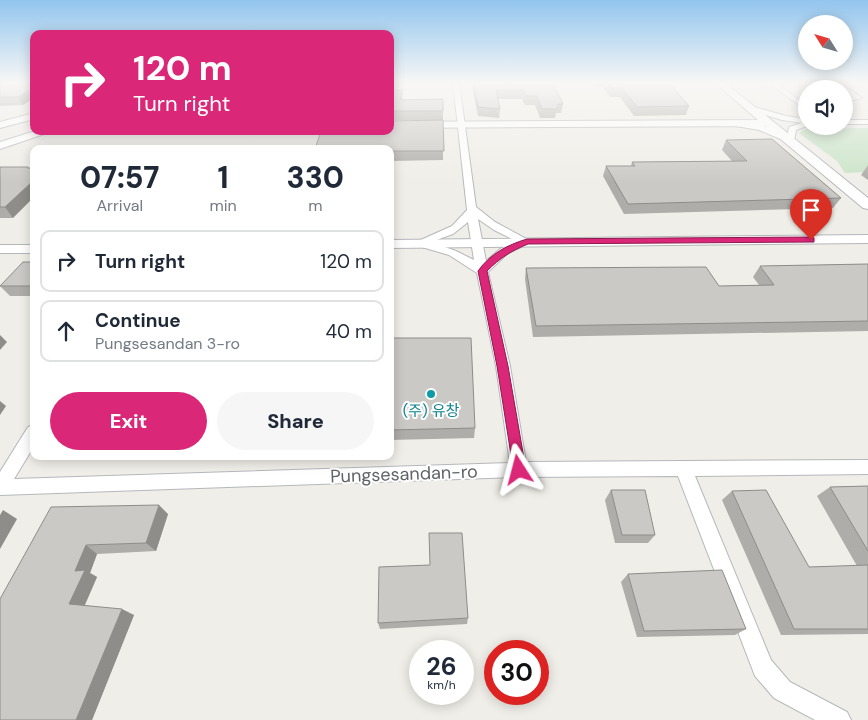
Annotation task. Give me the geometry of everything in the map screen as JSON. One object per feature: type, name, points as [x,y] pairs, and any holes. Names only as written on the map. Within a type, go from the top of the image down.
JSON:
[{"type":"street","points":[[461,116],[476,242],[503,366],[519,470]]},
{"type":"street","points":[[730,123],[748,116]]},
{"type":"street","points":[[760,116],[868,205]]},
{"type":"street","points":[[777,116],[798,121]]},
{"type":"street","points":[[0,127],[30,117]]},
{"type":"street","points":[[853,122],[868,122]]},
{"type":"street","points":[[730,123],[761,128],[790,141]]},
{"type":"street","points":[[394,125],[798,123]]},
{"type":"street","points":[[790,141],[792,129],[798,126]]},
{"type":"street","points":[[0,127],[28,129]]},
{"type":"street","points":[[0,146],[28,129]]},
{"type":"street","points":[[0,146],[35,135]]},
{"type":"street","points":[[473,209],[497,230],[527,242]]},
{"type":"street","points":[[419,243],[451,232],[462,225],[473,209]]},
{"type":"street","points":[[394,244],[868,239]]},
{"type":"street","points":[[482,271],[504,251],[527,242]]},
{"type":"street","points":[[419,243],[452,251],[482,271]]},
{"type":"street","points":[[0,249],[30,249]]},
{"type":"street","name":"Pungsesandan-ro","points":[[0,487],[30,438]]},
{"type":"street","name":"Pungsesandan-ro","points":[[0,487],[519,470],[868,467]]},
{"type":"street","points":[[684,469],[763,668],[782,690],[839,720]]},
{"type":"green space","points":[[853,128],[868,128],[868,172],[845,173],[837,161],[802,135],[853,135]]},
{"type":"building","points":[[443,120],[444,151],[394,151],[394,145],[316,145],[320,135],[394,135],[394,121]]},
{"type":"building","points":[[772,139],[841,198],[628,204],[606,166],[635,166],[632,162],[747,161],[726,140]]},
{"type":"building","points":[[0,167],[30,168],[30,184],[5,207],[0,207]]},
{"type":"building","points":[[23,262],[30,262],[30,286],[0,286]]},
{"type":"building","points":[[868,264],[868,321],[536,326],[526,268],[706,267],[719,286],[774,285],[760,266]]},
{"type":"building","name":"(주) 유창","points":[[394,338],[471,338],[475,428],[394,430]]},
{"type":"building","points":[[868,486],[868,551],[830,487]]},
{"type":"building","points":[[611,490],[645,490],[655,535],[622,535]]},
{"type":"building","points":[[766,490],[809,567],[868,565],[868,629],[794,629],[732,491]]},
{"type":"building","points":[[159,505],[146,543],[86,545],[75,571],[85,570],[69,604],[122,609],[76,720],[0,720],[0,599],[51,507]]},
{"type":"building","points":[[429,533],[462,533],[468,618],[378,623],[379,567],[430,565]]},
{"type":"building","points":[[722,570],[746,629],[644,631],[628,574]]},
{"type":"place","name":"(주) 유창","points":[[431,394]]},
{"type":"route","points":[[519,470],[503,366],[482,271],[494,258],[504,251],[527,242],[811,240]]}]
